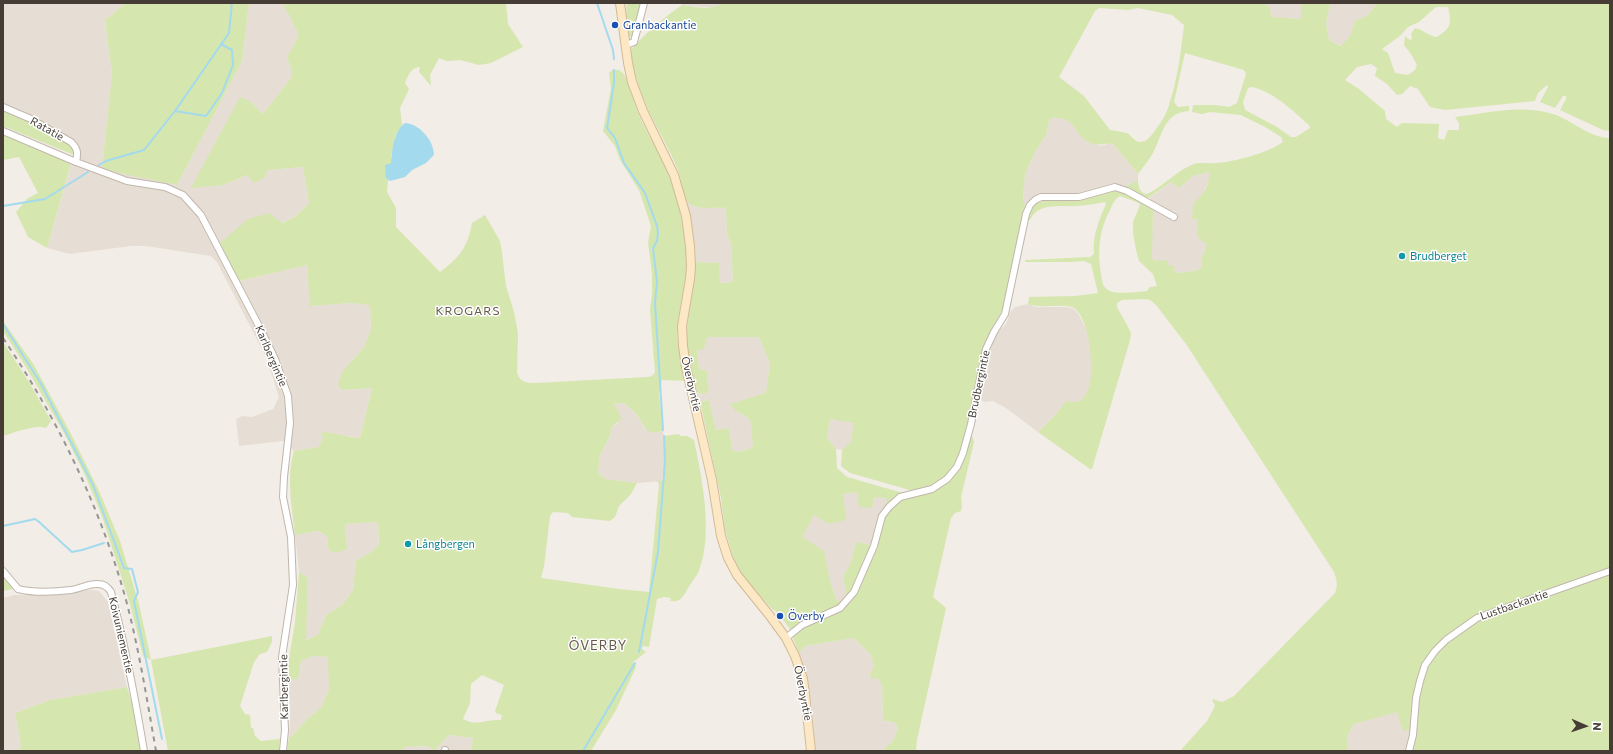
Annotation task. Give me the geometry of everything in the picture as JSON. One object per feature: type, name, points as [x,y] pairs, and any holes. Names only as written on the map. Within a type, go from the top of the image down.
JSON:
[{"type":"street","name":"Överbyntie","points":[[620,3],[630,72],[634,88],[643,111],[674,175],[686,216],[691,267],[682,326],[683,346],[686,367],[712,480],[721,536],[728,558],[737,575],[786,638],[795,656],[803,678],[811,751]]},
{"type":"street","points":[[626,45],[634,42],[644,3]]},
{"type":"street","name":"Ratatie","points":[[3,107],[31,119],[71,142],[78,153],[76,162]]},
{"type":"street","name":"Karlbergintie","points":[[3,131],[76,162],[127,181],[164,186],[183,195],[200,215],[275,359],[288,396],[290,423],[283,497],[291,537],[293,585],[282,657],[285,730],[284,751]]},
{"type":"street","name":"Brudbergintie","points":[[786,638],[802,625],[840,608],[854,592],[874,546],[882,516],[889,507],[900,497],[932,488],[947,479],[956,468],[963,453],[986,349],[1005,314],[1026,214],[1035,200],[1041,197],[1079,197],[1115,187],[1127,191],[1174,217]]},
{"type":"street","name":"Koivuniementie","points":[[3,571],[18,589],[26,591],[72,590],[96,584],[104,585],[108,588],[111,592],[122,631],[144,751]]},
{"type":"street","name":"Lustbackantie","points":[[1409,751],[1413,735],[1416,698],[1425,665],[1435,651],[1446,640],[1477,618],[1610,571]]},
{"type":"shaded area","points":[[3,3],[126,3],[105,20],[112,74],[102,168],[177,185],[242,61],[249,3],[283,4],[299,35],[287,57],[291,69],[291,78],[263,114],[251,102],[223,185],[247,175],[264,178],[268,170],[303,167],[309,203],[295,217],[281,223],[239,281],[307,265],[311,306],[351,303],[370,304],[371,329],[364,347],[352,360],[342,390],[372,388],[360,438],[321,432],[323,438],[320,447],[294,451],[283,441],[239,446],[236,419],[242,416],[252,417],[273,409],[279,397],[267,359],[217,262],[211,256],[146,246],[131,246],[70,254],[47,248],[75,150],[65,140],[3,111]]},
{"type":"shaded area","points":[[681,3],[722,3],[716,7],[702,7],[682,5]]},
{"type":"shaded area","points":[[1264,3],[1301,3],[1301,19],[1271,17]]},
{"type":"shaded area","points":[[1330,3],[1377,3],[1368,15],[1355,21],[1350,36],[1342,46],[1329,40],[1326,23]]},
{"type":"shaded area","points":[[1060,117],[1069,121],[1088,142],[1100,146],[1113,144],[1138,174],[1138,180],[1125,187],[1082,194],[1041,194],[1033,197],[1025,207],[1023,198],[1025,174],[1035,152],[1046,135],[1050,118]]},
{"type":"shaded area","points":[[1209,172],[1209,180],[1192,219],[1197,219],[1207,245],[1202,257],[1201,268],[1195,271],[1175,273],[1167,265],[1151,258],[1153,210],[1150,197],[1171,182],[1179,188],[1193,176]]},
{"type":"shaded area","points":[[687,201],[695,207],[726,208],[727,235],[731,244],[733,282],[720,283],[718,263],[695,262]]},
{"type":"shaded area","points":[[1028,304],[1036,307],[1067,307],[1074,309],[1078,313],[1087,331],[1092,368],[1089,390],[1084,397],[1079,402],[1066,401],[1057,413],[1038,432],[1006,408],[993,401],[984,402],[979,398],[981,380],[995,335],[1006,324],[1011,311],[1015,307]]},
{"type":"shaded area","points":[[706,337],[759,337],[770,363],[766,393],[736,411],[750,419],[753,445],[750,449],[736,452],[732,449],[729,428],[716,430],[709,400],[700,402],[698,393],[701,395],[709,390],[707,380],[708,371],[699,369],[697,349],[704,349]]},
{"type":"shaded area","points":[[624,403],[636,414],[644,427],[659,432],[663,430],[665,461],[662,481],[637,483],[605,479],[598,472],[600,455],[610,436],[611,428],[618,423],[613,404]]},
{"type":"shaded area","points":[[830,419],[855,422],[851,442],[842,450],[836,449],[827,438]]},
{"type":"shaded area","points":[[857,492],[872,508],[874,497],[887,497],[890,510],[876,546],[856,542],[850,565],[843,576],[848,605],[837,601],[830,581],[801,537],[814,515],[843,494]]},
{"type":"shaded area","points":[[378,522],[379,544],[371,552],[356,561],[353,590],[342,605],[326,615],[318,635],[305,640],[308,578],[299,572],[295,535],[319,531],[327,536],[328,548],[347,549],[345,524]]},
{"type":"shaded area","points":[[84,589],[99,591],[108,602],[127,687],[50,700],[15,713],[21,745],[19,751],[3,751],[3,598],[14,595],[61,595]]},
{"type":"shaded area","points":[[854,638],[871,655],[877,678],[882,683],[883,721],[894,722],[898,728],[893,741],[882,751],[815,751],[812,707],[806,672],[799,653],[805,646]]},
{"type":"shaded area","points":[[313,656],[329,657],[329,689],[321,708],[307,719],[292,736],[289,737],[289,680],[298,678],[301,661]]},
{"type":"shaded area","points":[[1397,711],[1417,729],[1413,751],[1347,751],[1348,735],[1354,724]]},
{"type":"shaded area","points":[[449,735],[473,738],[471,751],[434,751]]},
{"type":"shaded area","points":[[428,746],[434,751],[402,751],[404,747]]},
{"type":"green space","points":[[126,3],[249,3],[242,61],[177,185],[102,168],[112,74],[105,20]]},
{"type":"green space","points":[[275,3],[506,3],[508,24],[523,47],[491,63],[479,65],[460,60],[447,61],[439,58],[430,75],[431,86],[419,72],[420,67],[412,70],[405,83],[409,89],[400,108],[402,125],[395,136],[391,163],[385,168],[388,180],[387,192],[396,208],[396,227],[440,272],[462,251],[468,239],[472,223],[485,215],[500,241],[506,286],[514,312],[518,333],[517,373],[524,381],[535,383],[648,377],[652,376],[655,372],[650,309],[652,295],[652,273],[648,243],[651,226],[639,190],[620,160],[615,146],[603,131],[611,88],[609,73],[612,70],[619,70],[624,74],[642,122],[660,155],[676,197],[686,249],[687,271],[679,314],[677,337],[687,381],[662,380],[659,394],[663,430],[658,432],[653,433],[646,429],[635,413],[624,403],[613,404],[619,412],[621,419],[611,428],[610,436],[600,455],[598,472],[605,479],[637,483],[631,494],[619,506],[615,517],[610,521],[572,517],[568,513],[553,512],[550,516],[544,567],[541,578],[649,592],[659,484],[657,481],[662,481],[663,479],[664,436],[679,434],[680,436],[687,436],[694,440],[705,507],[705,542],[703,558],[698,573],[683,596],[676,601],[670,601],[671,598],[664,597],[657,599],[649,647],[643,646],[642,649],[646,652],[632,663],[635,663],[636,667],[616,710],[591,751],[471,751],[473,738],[449,735],[434,751],[428,746],[404,747],[402,751],[287,751],[289,737],[292,736],[307,719],[321,708],[329,689],[328,657],[313,656],[301,661],[298,679],[289,680],[288,664],[295,622],[299,572],[308,578],[306,640],[318,635],[326,615],[342,605],[353,590],[356,561],[371,552],[379,544],[378,522],[345,524],[347,549],[339,552],[332,552],[328,548],[327,536],[319,531],[295,535],[290,493],[290,472],[294,451],[319,447],[323,438],[321,432],[360,438],[372,388],[342,390],[338,385],[342,372],[364,347],[371,329],[370,305],[351,303],[310,306],[307,265],[239,281],[220,243],[248,219],[269,213],[282,223],[295,217],[309,203],[303,167],[268,170],[264,178],[254,183],[247,175],[223,185],[191,188],[240,97],[251,102],[263,114],[291,78],[291,69],[287,57],[299,35],[283,4]],"holes":[[[482,675],[504,685],[495,711],[496,713],[502,715],[501,720],[477,723],[463,719],[470,703],[471,684]]]},
{"type":"green space","points":[[627,3],[640,3],[634,34],[630,37],[628,35],[626,17]]},
{"type":"green space","points":[[722,3],[1264,3],[1270,8],[1271,17],[1301,19],[1301,3],[1330,3],[1326,23],[1329,40],[1341,46],[1350,36],[1355,21],[1368,15],[1377,3],[1610,3],[1610,131],[1603,130],[1560,110],[1566,96],[1563,96],[1555,108],[1540,102],[1548,87],[1547,85],[1538,93],[1535,101],[1445,110],[1430,107],[1418,89],[1410,86],[1402,94],[1397,95],[1387,84],[1375,76],[1377,68],[1371,64],[1357,67],[1345,80],[1359,89],[1385,111],[1386,119],[1397,127],[1402,123],[1439,124],[1438,138],[1444,140],[1448,130],[1459,130],[1459,123],[1455,117],[1504,110],[1529,110],[1553,114],[1595,135],[1610,138],[1610,751],[1413,751],[1417,729],[1403,731],[1397,712],[1354,724],[1348,735],[1347,751],[1180,751],[1207,721],[1215,706],[1212,699],[1222,702],[1234,696],[1335,593],[1337,585],[1335,575],[1186,344],[1156,305],[1150,300],[1122,300],[1117,303],[1117,307],[1131,333],[1130,340],[1092,469],[1038,432],[1057,413],[1066,401],[1079,402],[1085,395],[1090,382],[1091,360],[1090,347],[1084,323],[1074,308],[1028,304],[1029,297],[1075,296],[1098,293],[1091,264],[1084,261],[1025,262],[1025,260],[1090,257],[1094,254],[1095,235],[1106,204],[1105,202],[1077,206],[1057,206],[1044,208],[1038,210],[1030,220],[1028,220],[1030,210],[1033,205],[1038,202],[1118,190],[1153,210],[1152,258],[1155,261],[1165,260],[1168,262],[1168,265],[1174,266],[1175,273],[1195,271],[1201,268],[1202,257],[1207,245],[1198,237],[1197,219],[1192,219],[1193,204],[1200,197],[1207,186],[1209,172],[1193,176],[1179,188],[1171,182],[1145,199],[1125,187],[1138,180],[1140,189],[1147,194],[1182,170],[1194,164],[1241,159],[1269,150],[1283,142],[1281,137],[1267,128],[1241,115],[1210,112],[1202,114],[1192,112],[1193,105],[1215,105],[1229,107],[1237,103],[1246,74],[1244,70],[1185,53],[1174,102],[1178,107],[1189,106],[1189,111],[1181,112],[1169,120],[1153,153],[1138,174],[1113,144],[1097,145],[1088,142],[1079,134],[1073,125],[1065,119],[1050,118],[1046,135],[1035,152],[1025,174],[1023,198],[1025,207],[1003,309],[989,334],[980,358],[968,423],[974,442],[961,497],[961,511],[955,513],[951,518],[933,597],[946,608],[917,740],[916,751],[882,751],[893,741],[898,728],[894,722],[883,721],[882,684],[877,678],[871,679],[870,673],[874,668],[871,655],[854,638],[805,646],[799,653],[789,628],[778,613],[771,608],[745,579],[734,560],[725,530],[721,498],[700,402],[709,400],[716,430],[729,428],[732,449],[736,452],[750,449],[753,445],[750,419],[736,411],[730,404],[766,393],[770,363],[759,337],[707,337],[704,349],[697,350],[699,369],[708,371],[707,380],[709,390],[704,394],[698,393],[688,361],[687,345],[688,312],[695,262],[719,263],[720,283],[733,282],[731,244],[727,235],[726,208],[696,207],[686,199],[678,170],[643,98],[633,67],[631,50],[655,26],[682,5],[708,8]],"holes":[[[1436,7],[1448,7],[1450,18],[1448,28],[1437,37],[1415,28],[1411,34],[1412,39],[1410,40],[1405,36],[1404,45],[1417,65],[1415,70],[1408,75],[1395,73],[1388,53],[1382,49],[1400,36],[1408,27],[1419,22]],[[1099,8],[1128,10],[1138,8],[1172,15],[1184,25],[1176,78],[1168,108],[1164,118],[1154,132],[1144,142],[1134,140],[1127,133],[1110,130],[1084,96],[1059,77],[1095,11]],[[1252,87],[1260,89],[1275,97],[1296,113],[1309,125],[1310,128],[1296,137],[1291,137],[1277,127],[1245,110],[1243,102],[1248,88]],[[1120,196],[1139,203],[1140,205],[1133,222],[1136,250],[1139,261],[1153,274],[1157,286],[1150,287],[1147,291],[1126,293],[1111,292],[1106,289],[1103,283],[1099,257],[1100,240],[1107,216],[1116,199]],[[830,419],[854,423],[851,442],[842,450],[841,466],[850,473],[913,491],[915,496],[903,499],[892,507],[882,526],[876,546],[856,542],[850,565],[843,576],[848,604],[837,601],[830,581],[824,551],[802,537],[814,515],[829,524],[846,520],[843,494],[857,492],[859,507],[872,508],[874,497],[887,498],[886,507],[899,494],[903,493],[847,477],[837,468],[836,449],[827,438]]]},
{"type":"green space","points":[[3,111],[41,127],[59,137],[75,150],[74,155],[3,126]]},
{"type":"green space","points":[[3,135],[71,163],[47,248],[28,237],[16,212],[28,198],[38,193],[19,157],[3,160]]},
{"type":"green space","points":[[3,321],[34,365],[71,434],[99,491],[120,541],[139,604],[151,660],[143,656],[130,604],[102,516],[84,473],[64,433],[26,367],[3,331]]},
{"type":"green space","points":[[3,342],[29,382],[51,421],[46,428],[31,428],[3,436]]},
{"type":"green space","points":[[3,573],[14,588],[13,589],[3,591]]},
{"type":"green space","points":[[272,636],[272,642],[267,652],[260,654],[254,662],[240,706],[245,714],[250,715],[251,728],[253,728],[255,736],[261,741],[280,739],[279,751],[168,751],[151,660]]},
{"type":"green space","points":[[127,687],[133,707],[140,751],[19,751],[21,745],[15,713],[50,700]]},
{"type":"water","points":[[405,123],[416,126],[425,134],[432,144],[434,155],[426,163],[412,170],[405,177],[390,181],[386,178],[385,165],[391,163],[396,136],[401,126]]},
{"type":"waterway","points":[[99,165],[106,161],[144,150],[175,111],[229,33],[232,3]]},
{"type":"waterway","points":[[597,3],[613,50],[614,59]]},
{"type":"waterway","points":[[175,111],[206,116],[222,93],[233,65],[232,50],[221,44]]},
{"type":"waterway","points":[[614,70],[614,83],[607,128],[615,138],[624,163],[645,193],[657,226],[658,233],[657,241],[653,248],[657,282],[655,303],[663,430]]},
{"type":"waterway","points":[[3,206],[45,199],[88,172]]},
{"type":"waterway","points":[[3,324],[40,382],[93,485],[124,568],[132,569],[138,592],[134,601],[162,739]]},
{"type":"waterway","points":[[639,652],[658,552],[665,461],[664,436]]},
{"type":"waterway","points":[[3,526],[35,519],[72,552],[104,543]]},
{"type":"waterway","points":[[583,751],[635,663]]},
{"type":"railway","points":[[3,338],[23,368],[59,431],[90,497],[103,531],[131,618],[156,751]]},
{"type":"place","name":"Granbackantie","points":[[615,25]]},
{"type":"place","name":"Brudberget","points":[[1402,256]]},
{"type":"place","name":"Långbergen","points":[[408,544]]},
{"type":"place","name":"Överby","points":[[780,616]]},
{"type":"district","name":"KROGARS","points":[[468,311]]},
{"type":"district","name":"ÖVERBY","points":[[598,646]]}]
